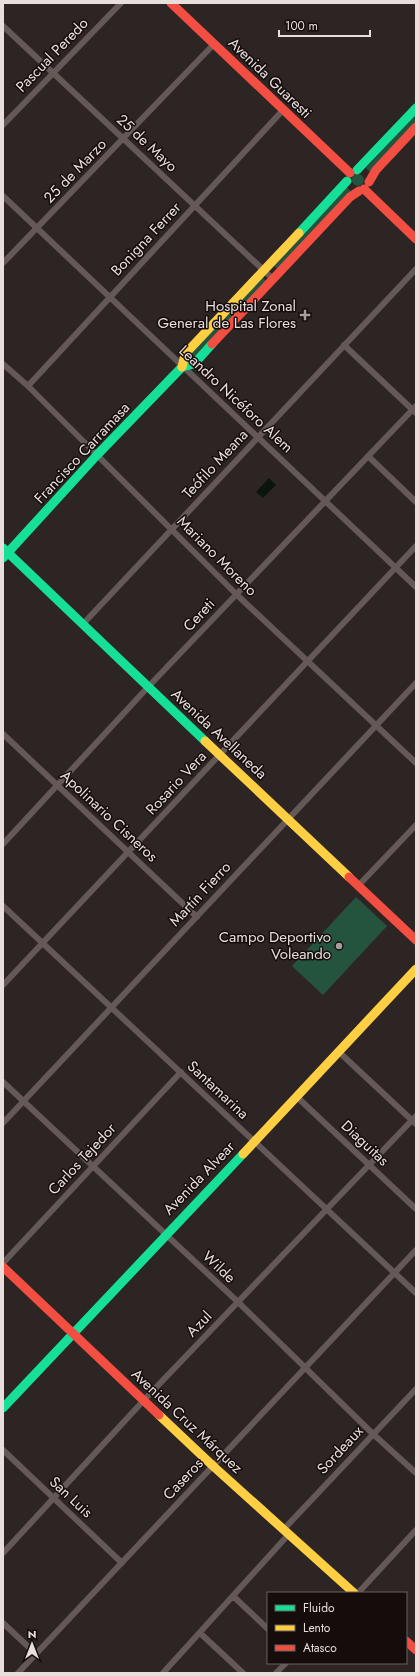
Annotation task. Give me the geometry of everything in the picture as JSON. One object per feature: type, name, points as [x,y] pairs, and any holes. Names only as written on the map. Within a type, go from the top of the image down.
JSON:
[{"type":"street","name":"Pascual Peredo","points":[[3,126],[121,3]]},
{"type":"street","name":"Avenida Guaresti","points":[[171,3],[351,174]]},
{"type":"street","name":"25 de Mayo","points":[[3,26],[273,279]]},
{"type":"street","name":"25 de Marzo","points":[[3,263],[214,44]]},
{"type":"street","name":"Francisco Carramasa","points":[[5,553],[182,367],[185,354],[265,271],[351,174],[416,108]]},
{"type":"street","name":"Bonigna Ferrer","points":[[28,386],[284,109]]},
{"type":"street","name":"Francisco Carramasa","points":[[182,367],[194,364],[350,198],[365,187],[376,170],[416,127]]},
{"type":"street","points":[[416,231],[365,187],[350,187],[351,174],[366,173],[365,187],[416,239]]},
{"type":"street","name":"Leandro Nicéforo Alem","points":[[3,196],[416,587]]},
{"type":"street","name":"Teófilo Meana","points":[[82,625],[416,269]]},
{"type":"street","points":[[344,344],[415,410]]},
{"type":"street","name":"Mariano Moreno","points":[[3,364],[28,386],[236,594],[416,763]]},
{"type":"street","name":"Cereti","points":[[3,844],[148,687],[324,501],[415,410]]},
{"type":"street","points":[[368,456],[416,502]]},
{"type":"street","name":"Rosario Vera","points":[[3,985],[416,546]]},
{"type":"street","name":"Avenida Avellaneda","points":[[5,553],[416,940]]},
{"type":"street","name":"Martín Fierro","points":[[3,1123],[416,683]]},
{"type":"street","name":"Apolinario Cisneros","points":[[3,734],[197,917]]},
{"type":"street","points":[[358,886],[416,825]]},
{"type":"street","name":"Santamarina","points":[[3,906],[416,1293]]},
{"type":"street","name":"Avenida Alvear","points":[[3,1408],[165,1234],[297,1097],[416,969]]},
{"type":"street","points":[[339,1052],[415,1120]]},
{"type":"street","name":"Carlos Tejedor","points":[[3,1263],[181,1072]]},
{"type":"street","name":"Wilde","points":[[3,1082],[238,1302],[416,1474]]},
{"type":"street","name":"Diaguitas","points":[[297,1097],[416,1209]]},
{"type":"street","name":"Azul","points":[[3,1553],[144,1400],[326,1209],[415,1120]]},
{"type":"street","name":"Caseros","points":[[18,1673],[304,1367],[416,1250]]},
{"type":"street","name":"Avenida Cruz Márquez","points":[[3,1268],[73,1332],[213,1466],[287,1531],[353,1592]]},
{"type":"street","name":"Sordeaux","points":[[163,1673],[200,1633],[287,1531],[373,1434],[416,1389]]},
{"type":"street","name":"San Luis","points":[[3,1450],[122,1563]]},
{"type":"street","points":[[359,1592],[416,1530]]},
{"type":"street","points":[[232,1596],[267,1628]]},
{"type":"street","points":[[3,1623],[36,1654]]},
{"type":"street","points":[[200,1633],[243,1673]]},
{"type":"street","points":[[407,1642],[416,1650]]},
{"type":"street","points":[[276,1673],[285,1664]]},
{"type":"green space","points":[[416,114],[416,123],[370,172],[366,168]]},
{"type":"green space","points":[[356,174],[360,174],[364,180],[360,186],[356,186],[352,182],[352,178]]},
{"type":"green space","points":[[346,187],[351,191],[277,269],[273,265]]},
{"type":"green space","points":[[262,277],[266,281],[192,359],[188,355]]},
{"type":"green space","name":"Campo Deportivo Voleando","points":[[356,897],[387,926],[323,995],[292,966]]},
{"type":"shaded area","points":[[269,478],[276,485],[263,498],[256,492]]},
{"type":"traffic: fast","points":[[357,170],[416,108]]},
{"type":"traffic: fast","points":[[299,233],[347,181]]},
{"type":"traffic: fast","points":[[3,558],[97,455],[182,367],[194,364],[212,344]]},
{"type":"traffic: fast","points":[[3,548],[205,741]]},
{"type":"traffic: fast","points":[[3,1408],[243,1154]]},
{"type":"traffic: slow","points":[[182,367],[185,354],[299,233]]},
{"type":"traffic: slow","points":[[205,741],[349,877]]},
{"type":"traffic: slow","points":[[243,1154],[416,969]]},
{"type":"traffic: slow","points":[[159,1415],[213,1466],[353,1592]]},
{"type":"traffic: jam","points":[[171,3],[350,173]]},
{"type":"traffic: jam","points":[[369,182],[376,170],[416,127]]},
{"type":"traffic: jam","points":[[364,189],[416,239]]},
{"type":"traffic: jam","points":[[212,344],[350,197],[359,191]]},
{"type":"traffic: jam","points":[[349,877],[416,940]]},
{"type":"traffic: jam","points":[[3,1267],[159,1415]]},
{"type":"traffic: jam","points":[[407,1642],[416,1650]]},
{"type":"place","name":"Hospital Zonal General de Las Flores","points":[[305,315]]},
{"type":"place","name":"Campo Deportivo Voleando","points":[[339,946]]}]
